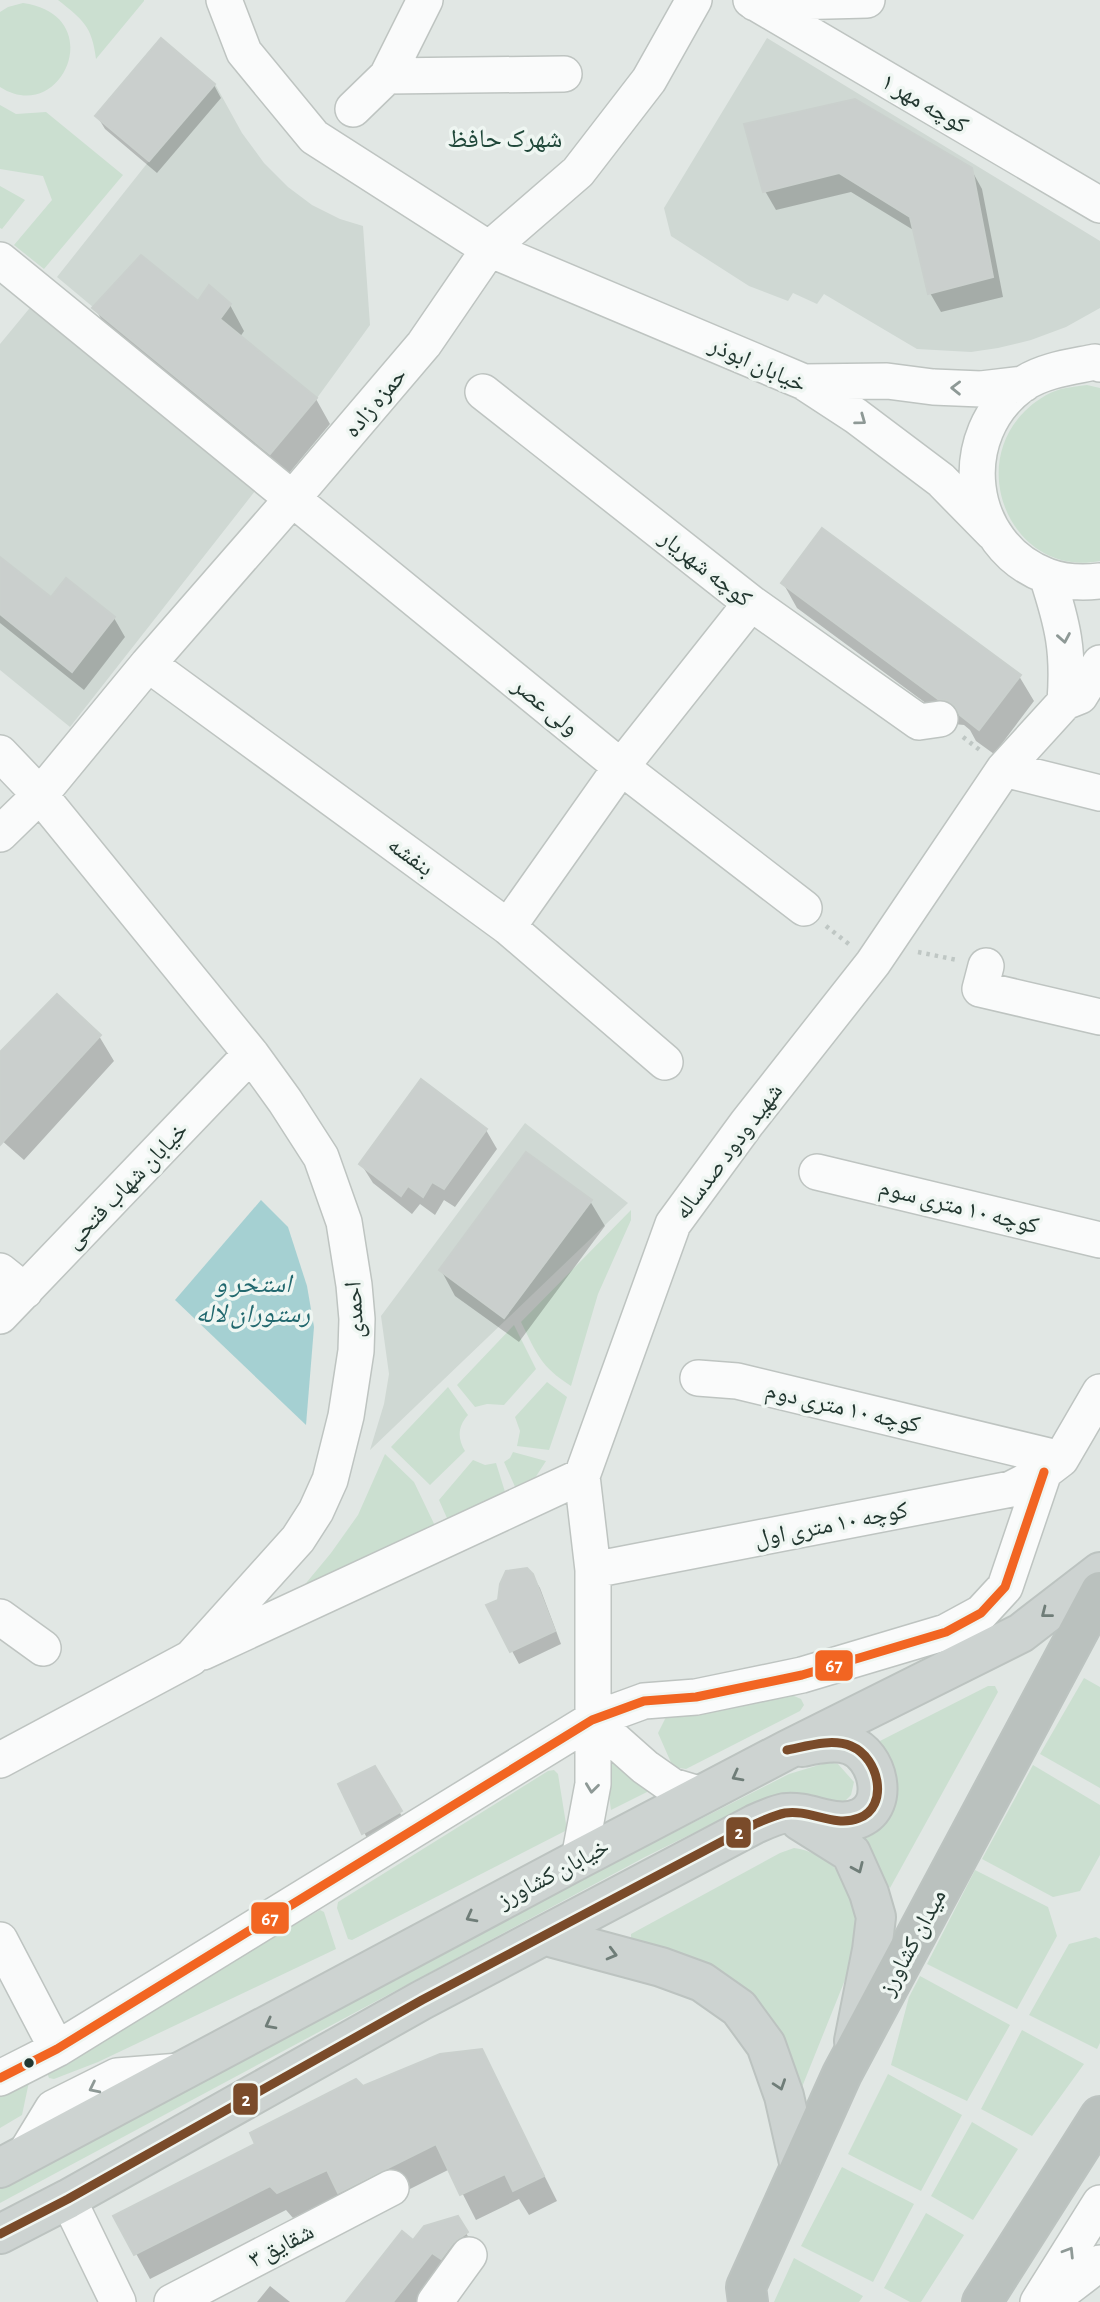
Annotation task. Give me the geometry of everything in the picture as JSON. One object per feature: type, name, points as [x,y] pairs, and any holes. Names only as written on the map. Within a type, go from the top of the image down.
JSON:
[{"type":"highway","name":"میدان کشاورز","points":[[743,2298],[851,2056],[1100,1591]]},
{"type":"highway","points":[[982,2302],[1100,2116]]},
{"type":"main road","name":"خیابان کشاورز","points":[[13,2161],[579,1859],[1021,1633],[1100,1572]]},
{"type":"main road","points":[[0,2234],[68,2199],[422,2000],[755,1824],[787,1813],[843,1822],[862,1818],[872,1807],[879,1785],[866,1755],[850,1745],[824,1743],[788,1750]]},
{"type":"main road","points":[[787,1813],[851,1853],[869,1893],[876,1917],[851,2056]]},
{"type":"main road","points":[[546,1936],[661,1967],[702,1982],[739,2008],[766,2045],[784,2096],[800,2167]]},
{"type":"street","name":"خیابان ابوذر","points":[[224,0],[244,52],[314,137],[489,248],[804,382],[856,416],[941,480],[1017,559],[1047,576],[1081,583],[1100,581]]},
{"type":"street","points":[[353,109],[387,76],[425,0]]},
{"type":"street","name":"حمزه زاده","points":[[0,834],[40,795],[148,664],[424,344],[489,248],[578,172],[649,80],[694,0]]},
{"type":"street","points":[[753,1],[867,0]]},
{"type":"street","name":"کوچه مهر ۱","points":[[753,1],[1100,205]]},
{"type":"street","points":[[387,76],[564,74]]},
{"type":"street","name":"ولی عصر","points":[[5,273],[292,499],[621,768],[804,908]]},
{"type":"street","points":[[993,533],[979,502],[976,467],[983,435],[1000,406],[1024,384],[1055,370],[1098,361]]},
{"type":"street","points":[[804,382],[887,381],[933,387],[981,388],[1024,384]]},
{"type":"street","name":"کوچه شهریار","points":[[483,392],[751,603],[919,722],[940,719]]},
{"type":"street","points":[[1047,576],[1064,637],[1067,666],[1065,702]]},
{"type":"street","points":[[508,927],[621,768],[751,603]]},
{"type":"street","name":"شهید ودود صدساله","points":[[579,1859],[593,1784],[593,1570],[582,1476],[673,1224],[747,1123],[879,954],[1004,769],[1065,702],[1080,696],[1100,663]]},
{"type":"street","name":"بنفشه","points":[[148,664],[508,927],[665,1062]]},
{"type":"street","name":"احمدی","points":[[0,752],[40,795],[251,1054],[321,1157],[344,1222],[357,1319],[356,1351],[343,1429],[330,1480],[316,1511],[298,1539],[191,1658],[0,1760]]},
{"type":"street","points":[[1004,769],[1100,793]]},
{"type":"street","points":[[986,965],[980,989],[1100,1017]]},
{"type":"street","name":"خیابان شهاب فتحی","points":[[0,1316],[13,1281],[251,1054]]},
{"type":"street","name":"کوچه ۱۰ متری سوم","points":[[817,1172],[1100,1240]]},
{"type":"street","name":"کوچه ۱۰ متری دوم","points":[[698,1378],[737,1381],[1052,1466]]},
{"type":"street","points":[[0,2078],[57,2049],[592,1720],[644,1701],[696,1698],[803,1675],[946,1632],[981,1613],[1005,1587],[1052,1466],[1100,1392]]},
{"type":"street","name":"کوچه ۱۰ متری اول","points":[[593,1570],[1011,1489],[1052,1466]]},
{"type":"street","points":[[191,1658],[582,1476]]},
{"type":"street","points":[[0,1616],[43,1648]]},
{"type":"street","points":[[592,1720],[645,1768],[672,1786],[702,1795]]},
{"type":"street","points":[[0,1940],[57,2049]]},
{"type":"street","name":"شقایق ۳","points":[[172,2302],[391,2188]]},
{"type":"street","points":[[68,2199],[118,2302]]},
{"type":"street","points":[[1038,2302],[1100,2203]]},
{"type":"street","points":[[436,2302],[469,2255]]},
{"type":"street","points":[[1049,2302],[1100,2263]]},
{"type":"path","points":[[940,719],[1004,769]]},
{"type":"path","points":[[804,908],[879,954],[986,965]]},
{"type":"shaded area","points":[[767,38],[1100,241],[1100,308],[1066,327],[998,348],[971,352],[917,349],[824,294],[817,304],[793,293],[788,301],[749,286],[671,236],[664,208]]},
{"type":"shaded area","points":[[215,84],[242,133],[264,163],[288,187],[312,205],[340,219],[363,226],[370,325],[317,398],[270,455],[57,277],[149,161]]},
{"type":"shaded area","points":[[38,298],[259,486],[70,727],[0,670],[0,344]]},
{"type":"shaded area","points":[[525,1123],[628,1203],[370,1450],[384,1404],[389,1374],[381,1316]]},
{"type":"green space","points":[[58,0],[144,1],[96,59],[89,31],[74,13]]},
{"type":"green space","points":[[23,3],[50,12],[65,27],[70,45],[67,64],[57,81],[42,92],[22,95],[0,87],[0,12]]},
{"type":"green space","points":[[0,105],[16,114],[46,112],[123,175],[44,269],[14,245],[52,200],[43,176],[0,169]]},
{"type":"green space","points":[[0,186],[25,200],[2,229],[0,228]]},
{"type":"green space","points":[[1087,385],[1100,388],[1100,561],[1070,562],[1044,553],[1023,537],[1008,514],[1000,489],[999,462],[1008,435],[1025,411],[1041,398],[1056,391]]},
{"type":"green space","points":[[631,1210],[631,1220],[598,1294],[571,1386],[552,1372],[540,1358],[521,1322]]},
{"type":"green space","points":[[514,1325],[536,1369],[504,1405],[487,1404],[475,1407],[457,1385]]},
{"type":"green space","points":[[547,1382],[567,1397],[549,1450],[517,1446],[520,1431],[515,1417]]},
{"type":"green space","points":[[448,1387],[468,1415],[460,1432],[465,1451],[430,1485],[391,1447]]},
{"type":"green space","points":[[513,1452],[546,1461],[535,1478],[516,1489],[504,1462]]},
{"type":"green space","points":[[385,1454],[414,1482],[438,1532],[302,1588],[358,1515]]},
{"type":"green space","points":[[473,1460],[485,1465],[496,1463],[506,1495],[450,1525],[439,1500]]},
{"type":"green space","points":[[1084,1678],[1100,1687],[1100,1788],[1040,1754]]},
{"type":"green space","points":[[988,1686],[995,1686],[998,1692],[890,1888],[856,1837],[876,1743]]},
{"type":"green space","points":[[783,1696],[801,1699],[804,1705],[800,1711],[686,1769],[673,1767],[658,1733],[667,1715]]},
{"type":"green space","points":[[603,1752],[647,1790],[647,1792],[611,1810]]},
{"type":"green space","points":[[829,1762],[838,1764],[854,1782],[851,1795],[842,1804],[814,1807],[754,1803],[645,1857],[0,2203],[0,2182],[529,1906],[789,1774]]},
{"type":"green space","points":[[1033,1765],[1100,1805],[1100,1855],[1080,1891],[1053,1897],[982,1859]]},
{"type":"green space","points":[[554,1770],[558,1774],[567,1830],[352,1940],[348,1939],[337,1908],[338,1902],[548,1771]]},
{"type":"green space","points":[[794,1848],[816,1855],[833,1866],[861,1900],[859,1945],[802,2087],[794,2065],[767,2021],[713,1968],[690,1956],[631,1941],[631,1934],[780,1853]]},
{"type":"green space","points":[[975,1870],[1048,1907],[1057,1936],[1017,2009],[927,1964]]},
{"type":"green space","points":[[320,1910],[324,1912],[336,1949],[98,2062],[54,2079],[49,2078],[45,2067]]},
{"type":"green space","points":[[1096,1937],[1100,1939],[1100,2043],[1097,2049],[1029,2015],[1069,1944]]},
{"type":"green space","points":[[920,1976],[1010,2025],[967,2101],[891,2065],[909,1997]]},
{"type":"green space","points":[[1022,2030],[1084,2064],[1032,2136],[981,2109]]},
{"type":"green space","points":[[888,2074],[962,2115],[921,2191],[848,2154]]},
{"type":"green space","points":[[30,2077],[22,2115],[0,2128],[0,2089]]},
{"type":"green space","points":[[972,2122],[1018,2149],[973,2220],[931,2196]]},
{"type":"green space","points":[[842,2167],[914,2204],[873,2282],[801,2246]]},
{"type":"green space","points":[[926,2213],[964,2235],[921,2302],[910,2302],[884,2288]]},
{"type":"green space","points":[[794,2258],[863,2296],[859,2302],[774,2302]]},
{"type":"water","name":"استخر و رستوران لاله","points":[[261,1200],[288,1227],[307,1286],[314,1327],[306,1425],[175,1300]]},
{"type":"building","points":[[161,38],[215,84],[149,161],[95,116]]},
{"type":"building","points":[[855,99],[972,168],[993,277],[928,294],[910,217],[839,173],[763,192],[744,124]]},
{"type":"building","points":[[141,255],[198,301],[209,285],[231,304],[220,319],[317,398],[270,454],[92,308]]},
{"type":"building","points":[[822,528],[1021,675],[979,730],[960,715],[955,706],[938,699],[781,583]]},
{"type":"building","points":[[0,557],[51,597],[66,578],[115,617],[72,672],[0,614]]},
{"type":"building","points":[[57,994],[101,1035],[0,1145],[0,1052]]},
{"type":"building","points":[[421,1079],[487,1129],[444,1189],[432,1182],[423,1197],[408,1186],[401,1196],[359,1164]]},
{"type":"building","points":[[526,1152],[592,1200],[504,1318],[439,1270]]},
{"type":"building","points":[[527,1568],[533,1574],[555,1631],[510,1652],[486,1605],[498,1600],[500,1584],[506,1571]]},
{"type":"building","points":[[375,1766],[402,1811],[362,1834],[338,1784]]},
{"type":"building","points":[[482,2049],[544,2176],[513,2191],[505,2174],[460,2195],[436,2144],[338,2193],[327,2170],[277,2193],[270,2186],[134,2255],[113,2216],[255,2144],[250,2133],[356,2079],[363,2086],[440,2054]]},
{"type":"building","points":[[458,2216],[468,2232],[453,2243],[441,2259],[432,2253],[393,2302],[346,2302],[402,2231],[413,2240],[424,2226]]},
{"type":"transit line","name":"67","points":[[0,2078],[57,2049],[592,1720],[644,1701],[696,1697],[802,1675],[946,1632],[981,1613],[1005,1587],[1044,1472]]},
{"type":"transit line","name":"2","points":[[0,2234],[68,2199],[422,2000],[755,1824],[777,1815],[794,1812],[831,1820],[850,1820],[859,1818],[874,1804],[877,1782],[869,1761],[861,1752],[851,1746],[836,1743],[787,1750]]},
{"type":"district","name":"شهرک حافظ","points":[[505,138]]}]
